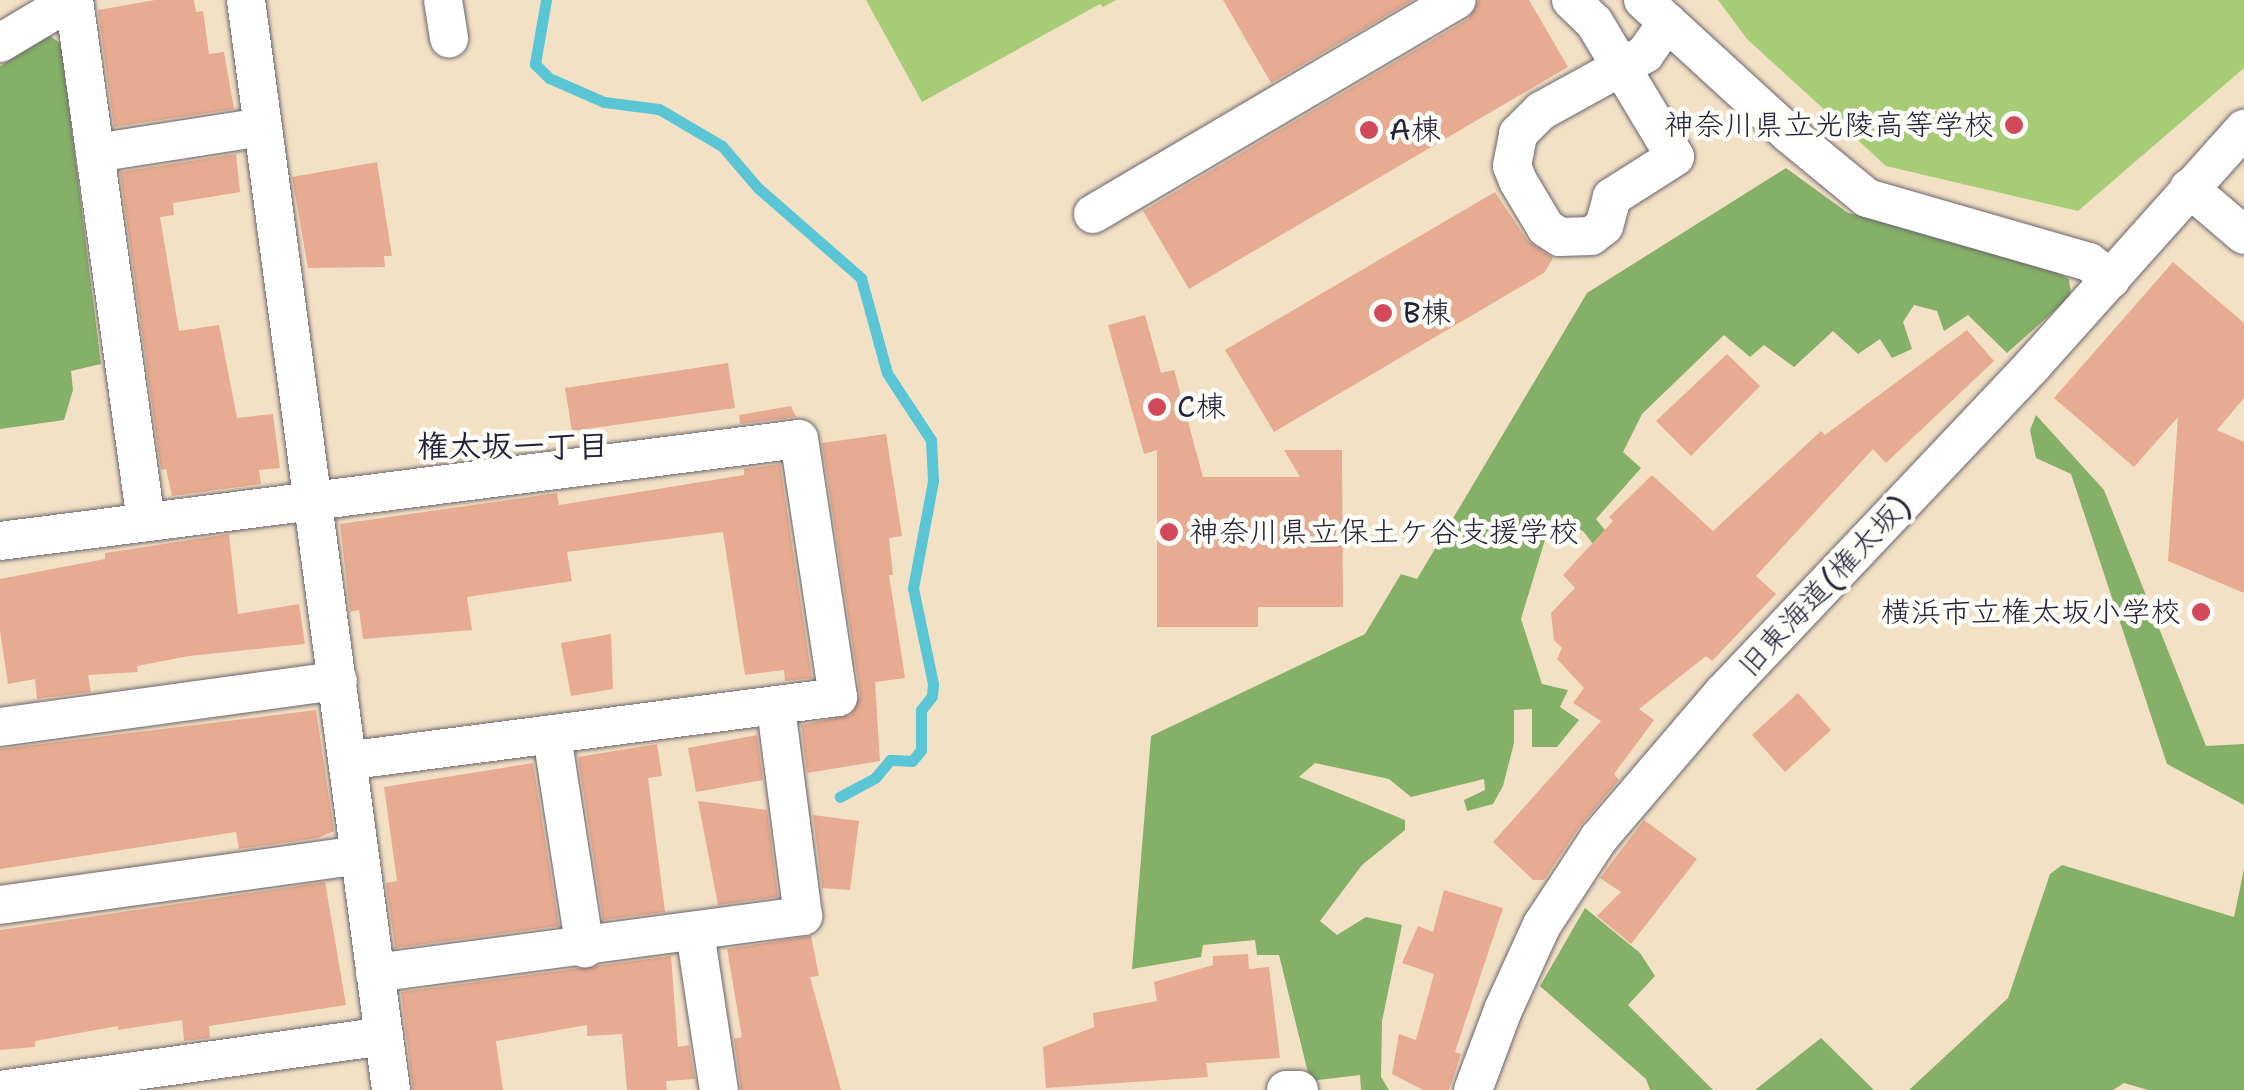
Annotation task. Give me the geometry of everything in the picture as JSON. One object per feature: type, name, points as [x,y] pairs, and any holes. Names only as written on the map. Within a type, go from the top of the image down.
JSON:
[{"type":"street","points":[[0,42],[73,0],[146,522]]},
{"type":"street","points":[[246,0],[391,1090]]},
{"type":"street","points":[[444,0],[450,39]]},
{"type":"street","points":[[1093,214],[1456,0]]},
{"type":"street","points":[[1571,0],[1594,22],[1621,67],[1675,158],[1612,196],[1611,212],[1591,236],[1560,237],[1546,228],[1518,181],[1512,166],[1518,134],[1541,111],[1621,67],[1645,54],[1655,11],[1788,133],[1868,198],[2090,262],[2111,279]]},
{"type":"street","points":[[95,153],[263,127]]},
{"type":"street","name":"旧東海道(権太坂)","points":[[1473,1090],[1503,1010],[1542,925],[1600,838],[1723,694],[2111,279],[2244,129]]},
{"type":"street","points":[[2189,188],[2244,235]]},
{"type":"street","points":[[0,541],[799,439],[838,696],[347,761]]},
{"type":"street","points":[[0,727],[338,681]]},
{"type":"street","points":[[376,973],[803,916],[776,707]]},
{"type":"street","points":[[552,736],[585,948]]},
{"type":"street","points":[[0,904],[359,855]]},
{"type":"street","points":[[695,932],[719,1090]]},
{"type":"street","points":[[0,1090],[384,1036]]},
{"type":"street","points":[[1286,1090],[1299,1090]]},
{"type":"green space","points":[[866,0],[1116,0],[1103,7],[1100,4],[922,102]]},
{"type":"green space","name":"神奈川県立光陵高等学校","points":[[1718,0],[2244,0],[2244,68],[2078,211],[1886,166],[1747,39]]},
{"type":"green space","points":[[50,36],[61,44],[101,364],[71,371],[73,390],[64,420],[0,429],[0,66]]},
{"type":"green space","points":[[1786,168],[1848,213],[2004,245],[2069,279],[2071,296],[2007,353],[1968,315],[1944,331],[1937,311],[1914,305],[1903,322],[1912,349],[1892,358],[1880,339],[1858,354],[1833,331],[1794,367],[1764,345],[1750,357],[1724,335],[1642,414],[1623,452],[1641,468],[1596,519],[1629,560],[1617,575],[1583,531],[1551,520],[1521,619],[1542,684],[1568,690],[1560,707],[1579,720],[1557,747],[1532,747],[1532,709],[1514,710],[1514,743],[1503,786],[1493,804],[1467,811],[1464,800],[1485,790],[1484,779],[1411,797],[1389,779],[1315,763],[1299,777],[1405,820],[1405,830],[1362,865],[1320,921],[1337,935],[1366,917],[1402,925],[1382,1021],[1381,1077],[1389,1090],[1361,1090],[1360,1075],[1310,1081],[1279,955],[1257,955],[1255,940],[1203,945],[1201,957],[1132,969],[1151,736],[1365,634],[1401,574],[1417,579],[1587,293]]},
{"type":"green space","points":[[2036,415],[2104,490],[2206,746],[2244,744],[2244,805],[2167,764],[2071,474],[2036,458],[2030,430]]},
{"type":"green space","points":[[2062,865],[2234,917],[2244,869],[2244,1090],[2148,1090],[2124,1083],[2113,1090],[1909,1090],[2008,998],[2050,874]]},
{"type":"green space","points":[[1585,908],[1640,953],[1655,976],[1628,1005],[1713,1090],[1650,1090],[1646,1079],[1540,986]]},
{"type":"green space","points":[[1821,1038],[1874,1090],[1755,1090]]},
{"type":"building","points":[[155,0],[194,0],[196,12],[203,11],[209,54],[224,52],[234,109],[114,127],[98,10]]},
{"type":"building","points":[[1223,0],[1413,0],[1271,83]]},
{"type":"building","name":"A棟","points":[[1479,0],[1529,0],[1568,67],[1189,289],[1143,211],[1468,19]]},
{"type":"building","points":[[236,154],[240,192],[173,203],[174,215],[160,217],[179,331],[219,325],[237,418],[273,414],[280,468],[259,470],[261,484],[172,496],[166,469],[161,470],[120,172]]},
{"type":"building","points":[[377,162],[392,256],[384,256],[385,267],[308,268],[292,177]]},
{"type":"building","name":"B棟","points":[[1495,192],[1527,240],[1553,258],[1544,273],[1274,432],[1225,350]]},
{"type":"building","points":[[2173,262],[2244,323],[2244,398],[2217,430],[2244,442],[2244,593],[2168,561],[2178,417],[2134,467],[2054,398]]},
{"type":"building","points":[[1145,315],[1161,373],[1174,370],[1203,477],[1300,477],[1284,450],[1342,450],[1343,607],[1258,607],[1258,627],[1157,627],[1157,450],[1144,454],[1108,325]]},
{"type":"building","points":[[1967,330],[1994,361],[1886,463],[1873,449],[1756,576],[1776,594],[1712,661],[1706,656],[1639,709],[1654,720],[1614,774],[1619,780],[1580,826],[1544,880],[1533,880],[1493,842],[1601,721],[1573,703],[1584,688],[1557,659],[1562,648],[1554,640],[1551,613],[1575,588],[1563,575],[1613,521],[1609,517],[1652,475],[1713,531],[1821,431],[1825,435]]},
{"type":"building","points":[[1727,354],[1760,386],[1691,456],[1656,421]]},
{"type":"building","points":[[728,363],[735,408],[572,431],[565,388]]},
{"type":"building","points":[[791,406],[796,417],[740,424],[739,415]]},
{"type":"building","points":[[886,434],[902,536],[889,538],[893,575],[889,575],[905,678],[875,682],[880,761],[807,773],[801,725],[851,715],[860,695],[822,443]]},
{"type":"building","points":[[496,446],[497,455],[433,463],[432,457]]},
{"type":"building","points":[[780,464],[812,678],[785,681],[784,670],[745,675],[723,532],[567,552],[572,581],[467,597],[472,630],[363,639],[359,610],[350,612],[340,524],[557,493],[559,505],[744,475],[744,469]]},
{"type":"building","points":[[229,534],[238,614],[299,604],[305,644],[189,656],[137,666],[138,672],[88,675],[91,692],[37,699],[35,679],[8,684],[0,631],[0,579],[105,559],[105,553]]},
{"type":"building","points":[[611,634],[613,689],[571,696],[561,643]]},
{"type":"building","points":[[1798,693],[1831,730],[1785,772],[1752,735]]},
{"type":"building","points":[[316,710],[334,831],[318,838],[239,849],[236,832],[0,869],[0,749]]},
{"type":"building","points":[[757,735],[763,780],[696,792],[688,748]]},
{"type":"building","points":[[657,744],[662,776],[648,778],[665,912],[603,920],[578,757]]},
{"type":"building","points":[[533,763],[559,926],[395,948],[386,883],[397,881],[384,787]]},
{"type":"building","points":[[698,801],[767,810],[778,897],[718,905]]},
{"type":"building","points":[[813,815],[859,821],[850,890],[822,888]]},
{"type":"building","points":[[1644,820],[1697,859],[1631,944],[1597,916],[1621,892],[1600,878]]},
{"type":"building","points":[[325,882],[346,1005],[209,1026],[210,1038],[184,1041],[182,1020],[118,1030],[118,1026],[35,1041],[35,1047],[0,1050],[0,930]]},
{"type":"building","points":[[1444,890],[1503,908],[1455,1052],[1461,1054],[1449,1090],[1423,1090],[1392,1074],[1399,1034],[1416,1040],[1434,974],[1402,963],[1418,926],[1433,932]]},
{"type":"building","points":[[811,936],[819,976],[810,977],[841,1090],[741,1090],[734,1039],[742,1037],[727,949]]},
{"type":"building","points":[[1248,954],[1249,969],[1269,967],[1280,1058],[1206,1063],[1208,1077],[1046,1088],[1043,1047],[1094,1027],[1093,1013],[1157,1001],[1154,982],[1213,965],[1213,956]]},
{"type":"building","points":[[671,956],[678,1047],[689,1045],[695,1079],[666,1081],[667,1090],[627,1090],[622,1034],[587,1036],[587,1025],[496,1041],[503,1090],[413,1090],[401,992]]},
{"type":"waterway","points":[[546,0],[535,64],[549,78],[604,102],[659,109],[722,146],[758,188],[861,278],[887,373],[931,440],[933,481],[913,588],[933,684],[932,696],[921,710],[921,750],[912,761],[890,760],[875,778],[840,797]]},
{"type":"place","name":"神奈川県立光陵高等学校","points":[[2014,125]]},
{"type":"place","name":"A棟","points":[[1369,130]]},
{"type":"place","name":"B棟","points":[[1383,313]]},
{"type":"place","name":"C棟","points":[[1157,407]]},
{"type":"place","name":"神奈川県立保土ケ谷支援学校","points":[[1169,532]]},
{"type":"place","name":"横浜市立権太坂小学校","points":[[2201,612]]},
{"type":"district","name":"権太坂一丁目","points":[[513,446]]}]
